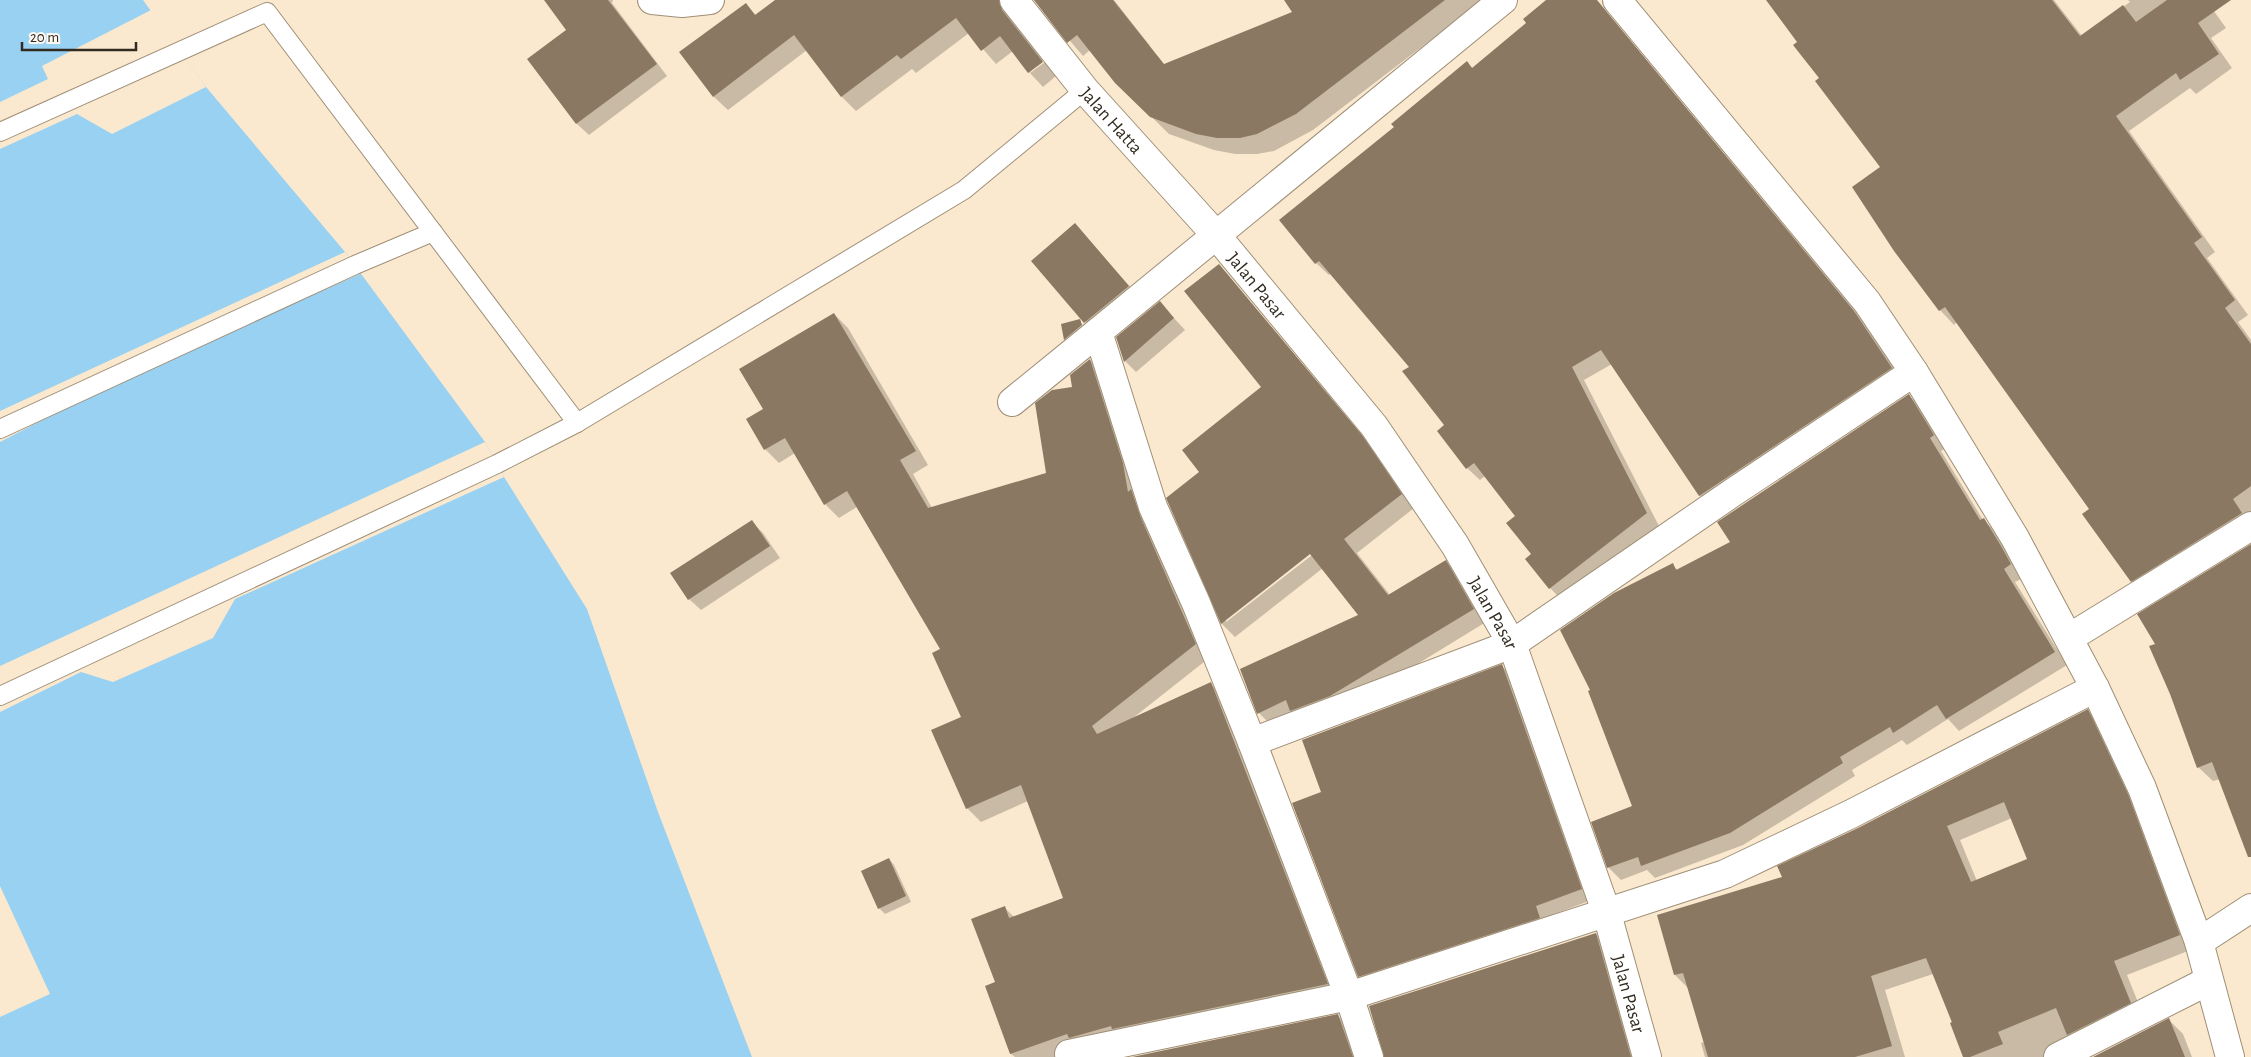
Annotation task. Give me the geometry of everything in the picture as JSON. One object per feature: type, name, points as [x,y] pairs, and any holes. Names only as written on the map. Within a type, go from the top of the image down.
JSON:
[{"type":"street","points":[[652,0],[682,3],[710,0]]},
{"type":"street","name":"Jalan Hatta","points":[[1014,0],[1085,90],[1216,235]]},
{"type":"street","points":[[1012,402],[1503,0]]},
{"type":"street","points":[[1617,0],[1867,302],[1914,372],[2015,538],[2070,638],[2142,788],[2199,942],[2230,1057]]},
{"type":"street","name":"Jalan Pasar","points":[[1216,235],[1374,426],[1455,545],[1512,644],[1607,914],[1647,1057]]},
{"type":"street","points":[[1098,332],[1153,507],[1196,603],[1252,742],[1349,996],[1369,1057]]},
{"type":"street","points":[[1252,742],[1512,644],[1732,493],[1914,372]]},
{"type":"street","points":[[2070,638],[2251,526]]},
{"type":"street","points":[[1070,1054],[1349,996],[1607,914],[1725,874],[1851,814],[2095,688]]},
{"type":"street","points":[[2199,942],[2251,908]]},
{"type":"street","points":[[2058,1057],[2208,981]]},
{"type":"lane","points":[[0,132],[267,12],[577,423]]},
{"type":"lane","points":[[0,696],[497,464],[577,423],[964,190],[1085,90]]},
{"type":"lane","points":[[0,429],[346,269],[433,232]]},
{"type":"water","points":[[0,0],[143,0],[206,87],[345,252],[485,442],[504,477],[587,609],[658,812],[752,1057],[0,1057]]},
{"type":"pier","points":[[151,10],[206,87],[112,134],[77,114],[0,149],[0,102],[48,79],[42,66]]},
{"type":"pier","points":[[345,252],[360,274],[106,387],[0,442],[0,411]]},
{"type":"pier","points":[[485,442],[504,477],[235,599],[213,638],[113,682],[81,672],[0,712],[0,666]]},
{"type":"pier","points":[[0,886],[50,994],[0,1017]]},
{"type":"building","points":[[544,0],[608,0],[657,64],[576,124],[527,59],[566,30]]},
{"type":"building","points":[[775,0],[999,0],[1002,10],[1043,62],[1028,73],[1000,36],[981,51],[956,18],[901,59],[897,55],[841,97],[794,35],[713,97],[679,52],[746,3],[755,15]]},
{"type":"building","points":[[1034,0],[1113,0],[1164,64],[1292,12],[1284,0],[1445,0],[1296,114],[1257,134],[1240,138],[1217,138],[1196,134],[1150,117],[1115,83],[1077,35],[1067,43]]},
{"type":"building","points":[[1546,0],[1597,0],[1854,311],[1892,368],[1699,496],[1601,350],[1572,367],[1647,513],[1549,589],[1525,559],[1531,554],[1506,523],[1515,516],[1474,463],[1466,469],[1437,431],[1444,425],[1402,371],[1409,367],[1319,261],[1315,264],[1279,220],[1394,127],[1391,124],[1467,61],[1472,68],[1526,23],[1523,19]]},
{"type":"building","points":[[1766,0],[2052,0],[2080,36],[2123,5],[2136,22],[2167,0],[2231,0],[2198,23],[2219,54],[2180,80],[2176,73],[2116,116],[2202,237],[2194,243],[2235,300],[2225,308],[2251,344],[2251,486],[2233,499],[2242,513],[2131,582],[2082,514],[2089,509],[1945,307],[1939,311],[1894,251],[1852,187],[1880,167],[1815,81],[1819,78],[1793,45],[1797,42]]},
{"type":"building","points":[[1075,223],[1129,286],[1084,323],[1031,261]]},
{"type":"building","points":[[1219,264],[1362,435],[1402,494],[1344,539],[1388,595],[1446,560],[1474,609],[1330,696],[1290,711],[1286,700],[1257,714],[1240,669],[1358,615],[1310,554],[1221,624],[1166,498],[1199,472],[1182,450],[1261,387],[1184,291]]},
{"type":"building","points":[[1160,301],[1174,318],[1124,362],[1116,337]]},
{"type":"building","points":[[834,313],[916,451],[900,460],[928,508],[1046,473],[1035,403],[1052,390],[1072,387],[1070,375],[1090,359],[1123,463],[1128,492],[1131,489],[1141,518],[1196,644],[1092,726],[1097,734],[1211,682],[1328,984],[1112,1029],[1111,1026],[1069,1038],[1067,1034],[1010,1054],[985,986],[995,982],[971,919],[1005,906],[1009,918],[1063,898],[1021,785],[966,809],[931,730],[961,717],[932,653],[940,649],[847,491],[824,505],[785,438],[764,450],[746,419],[763,409],[739,369]]},
{"type":"building","points":[[1080,319],[1082,325],[1064,340],[1061,324]]},
{"type":"building","points":[[1909,394],[1934,435],[1930,438],[1980,520],[1984,518],[2001,546],[2011,564],[2004,569],[2055,652],[1946,719],[1937,705],[1893,733],[1890,727],[1840,757],[1843,763],[1730,833],[1641,866],[1638,857],[1607,868],[1591,822],[1632,806],[1588,691],[1590,690],[1560,630],[1614,593],[1673,563],[1676,570],[1730,542],[1717,522]]},
{"type":"building","points":[[752,520],[770,546],[688,600],[670,573]]},
{"type":"building","points":[[2251,544],[2251,857],[2248,857],[2212,762],[2197,768],[2170,694],[2149,646],[2155,644],[2137,614]]},
{"type":"building","points":[[1502,664],[1582,889],[1536,906],[1540,918],[1358,977],[1292,803],[1321,792],[1302,740]]},
{"type":"building","points":[[2088,709],[2128,794],[2180,935],[2114,961],[2131,1003],[2067,1035],[2056,1008],[1998,1032],[2003,1044],[1970,1057],[1963,1057],[1950,1023],[1952,1022],[1926,958],[1871,976],[1892,1046],[1855,1057],[1708,1057],[1683,973],[1674,975],[1657,915],[1782,877],[1777,866],[1858,828]],"holes":[[[2004,802],[2027,859],[1971,882],[1947,826]]]},
{"type":"building","points":[[889,858],[906,896],[878,909],[861,871]]},
{"type":"building","points":[[1596,933],[1631,1057],[1384,1057],[1369,1006]]},
{"type":"building","points":[[1338,1014],[1353,1057],[1132,1057]]},
{"type":"building","points":[[2169,1018],[2185,1057],[2093,1057]]}]
